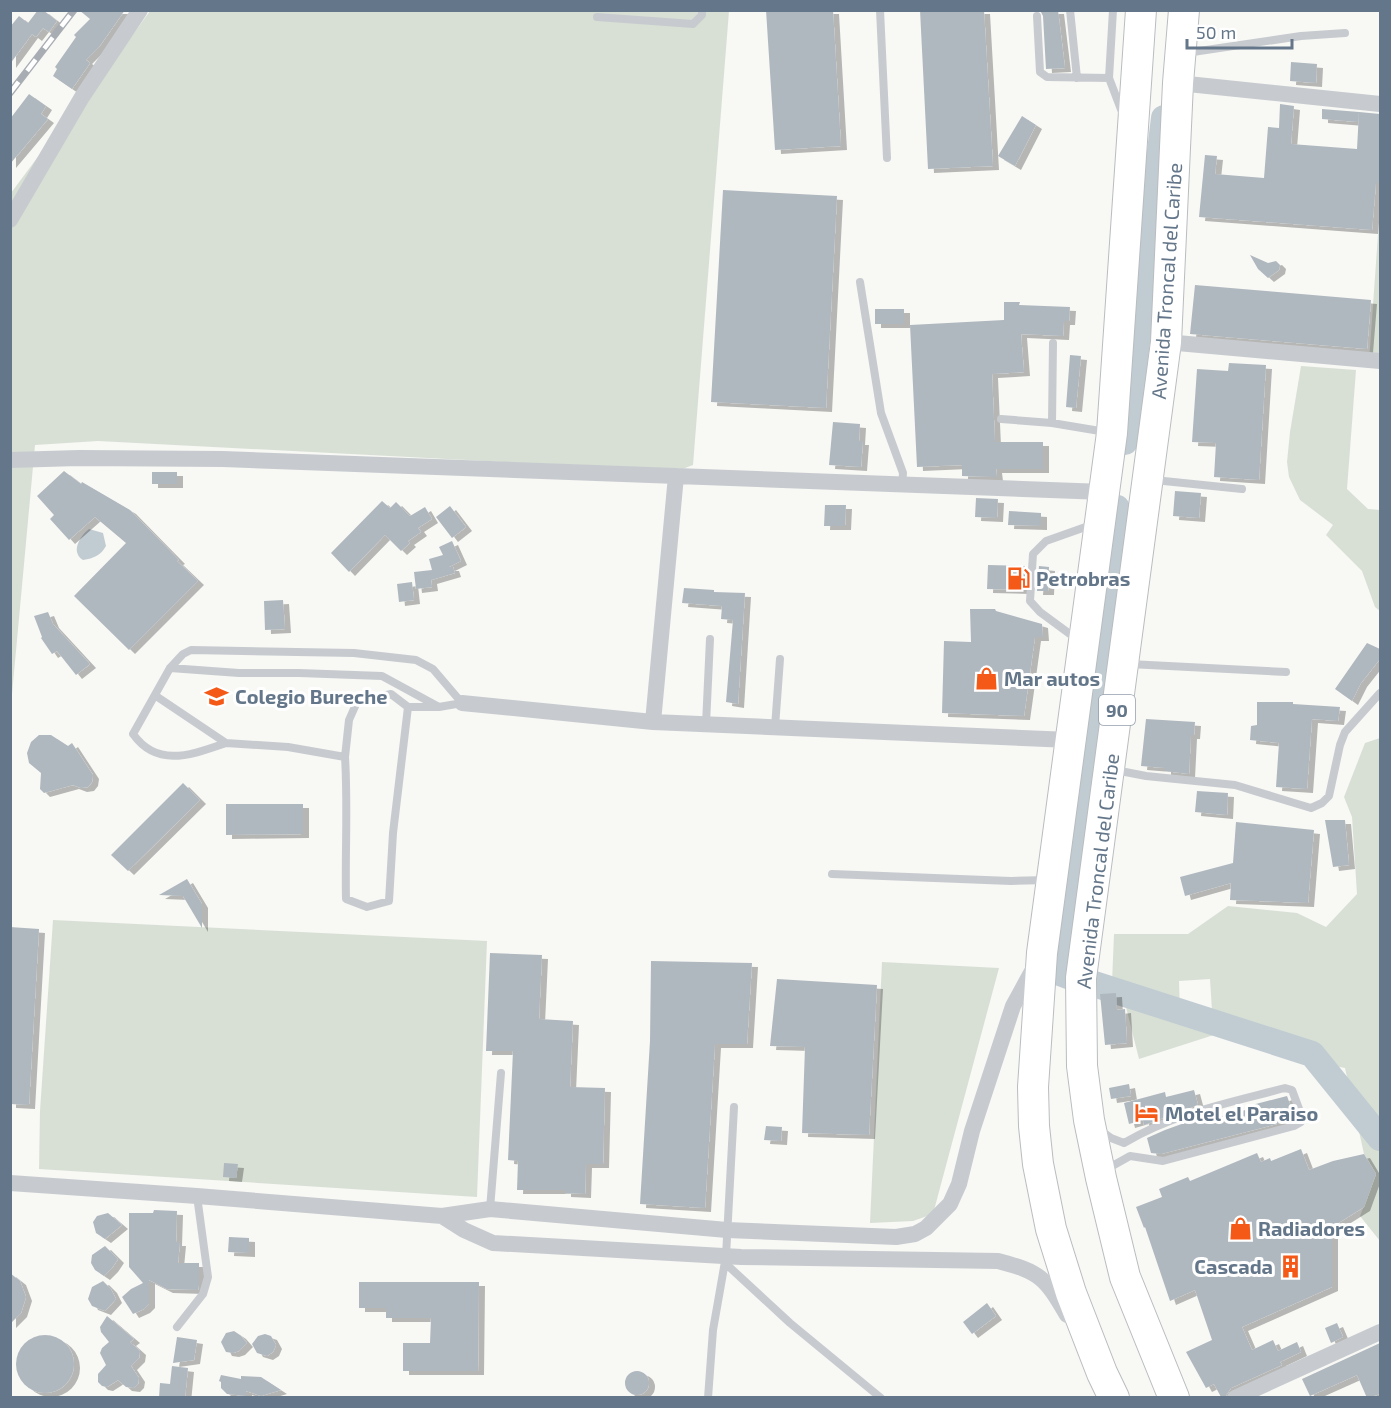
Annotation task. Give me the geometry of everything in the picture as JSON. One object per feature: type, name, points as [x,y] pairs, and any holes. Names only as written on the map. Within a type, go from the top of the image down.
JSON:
[{"type":"highway","name":"90","points":[[1108,1385],[1071,1293],[1051,1229],[1038,1164],[1033,1087],[1042,953],[1112,433],[1141,10]]},
{"type":"highway","name":"Avenida Troncal del Caribe","points":[[1174,1398],[1125,1277],[1101,1178],[1089,1120],[1082,1066],[1081,978],[1166,342],[1178,84],[1184,10]]},
{"type":"street","points":[[10,220],[82,97],[140,10]]},
{"type":"street","points":[[1178,84],[1380,104]]},
{"type":"street","points":[[1166,342],[1380,361]]},
{"type":"street","points":[[10,460],[223,459],[1104,492]]},
{"type":"street","points":[[653,722],[676,476]]},
{"type":"street","points":[[462,703],[653,722],[1070,740]]},
{"type":"street","points":[[10,1183],[442,1216],[489,1209],[727,1230],[896,1236],[915,1234],[926,1228],[950,1204],[959,1184],[972,1131],[1013,1006],[1042,953]]},
{"type":"street","points":[[442,1216],[493,1244],[725,1260],[998,1261],[1028,1269],[1051,1286],[1108,1385]]},
{"type":"street","points":[[896,1236],[896,1259]]},
{"type":"street","points":[[1235,1398],[1380,1332]]},
{"type":"lane","points":[[597,17],[693,24],[702,15],[702,10]]},
{"type":"lane","points":[[880,10],[887,158]]},
{"type":"lane","points":[[1070,10],[1077,78]]},
{"type":"lane","points":[[1113,10],[1109,78],[1131,139]]},
{"type":"lane","points":[[1037,16],[1040,72],[1047,77],[1109,78]]},
{"type":"lane","points":[[1180,54],[1301,36],[1345,33]]},
{"type":"lane","points":[[860,282],[881,413],[903,473],[902,485]]},
{"type":"lane","points":[[1052,423],[1053,343]]},
{"type":"lane","points":[[1001,419],[1052,423],[1112,433]]},
{"type":"lane","points":[[1147,480],[1242,489]]},
{"type":"lane","points":[[1083,644],[1040,612],[1030,601],[1033,554],[1046,541],[1100,522]]},
{"type":"lane","points":[[706,724],[710,639]]},
{"type":"lane","points":[[345,758],[288,747],[226,743],[190,755],[162,756],[140,744],[133,734],[170,668],[183,654],[191,650],[354,652],[416,660],[433,669],[462,703]]},
{"type":"lane","points":[[775,727],[780,659]]},
{"type":"lane","points":[[1123,664],[1286,672]]},
{"type":"lane","points":[[170,668],[239,673],[382,676],[440,707]]},
{"type":"lane","points":[[1109,769],[1146,776],[1235,785],[1311,808],[1322,803],[1329,796],[1345,732],[1380,693]]},
{"type":"lane","points":[[408,707],[393,833],[389,901],[367,907],[346,899],[345,854],[348,800],[345,758],[349,720],[357,702],[391,694],[408,707],[440,707],[462,703]]},
{"type":"lane","points":[[156,696],[226,743]]},
{"type":"lane","points":[[832,874],[1011,881],[1052,880]]},
{"type":"lane","points":[[489,1209],[501,1073]]},
{"type":"lane","points":[[1101,1178],[1113,1165],[1130,1156],[1163,1161],[1294,1126],[1301,1122],[1302,1117],[1292,1090],[1285,1088],[1175,1117],[1124,1143]]},
{"type":"lane","points":[[708,1398],[713,1330],[725,1260],[734,1107]]},
{"type":"lane","points":[[1089,1120],[1111,1138],[1124,1143],[1130,1156]]},
{"type":"lane","points":[[177,1327],[203,1294],[208,1277],[197,1196]]},
{"type":"lane","points":[[725,1260],[790,1323],[882,1398]]},
{"type":"shaded area","points":[[150,11],[729,11],[693,465],[677,471],[98,441],[35,445],[11,705],[11,193],[60,127],[92,91]]},
{"type":"shaded area","points":[[1380,206],[1380,362],[1369,362]]},
{"type":"shaded area","points":[[1301,366],[1356,370],[1347,489],[1368,509],[1380,510],[1380,611],[1375,607],[1362,571],[1326,535],[1333,525],[1300,500],[1289,477],[1287,462],[1290,432]]},
{"type":"shaded area","points":[[89,529],[103,533],[106,546],[96,556],[83,560],[79,557],[77,549],[82,536]]},
{"type":"shaded area","points":[[1380,738],[1380,1241],[1360,1216],[1376,1174],[1364,1154],[1345,1068],[1278,1055],[1249,1033],[1220,1033],[1139,1059],[1126,1007],[1112,983],[1114,934],[1188,934],[1228,906],[1297,913],[1326,927],[1357,894],[1352,817],[1344,797],[1365,743]],"holes":[[[1210,979],[1212,1011],[1180,1013],[1179,981]]]},
{"type":"shaded area","points":[[53,920],[487,941],[477,1197],[39,1169],[40,1111]]},
{"type":"shaded area","points":[[882,962],[999,968],[933,1214],[913,1221],[870,1223]]},
{"type":"building","points":[[38,10],[43,10],[57,21],[49,32],[43,28],[36,37],[32,34],[10,64],[10,27],[19,16],[28,23]]},
{"type":"building","points":[[79,10],[125,10],[99,47],[86,60],[90,63],[72,89],[53,76],[57,69],[55,67],[76,37],[74,35],[90,19]]},
{"type":"building","points":[[766,10],[833,10],[841,146],[775,150]]},
{"type":"building","points":[[920,10],[984,10],[993,166],[928,169]]},
{"type":"building","points":[[1040,10],[1058,10],[1065,68],[1046,69],[1043,16]]},
{"type":"building","points":[[1291,62],[1317,64],[1316,83],[1290,81]]},
{"type":"building","points":[[29,94],[46,106],[41,114],[48,119],[10,164],[10,119]]},
{"type":"building","points":[[1280,104],[1294,106],[1291,144],[1357,149],[1359,112],[1380,114],[1379,183],[1376,183],[1372,230],[1199,217],[1205,155],[1217,156],[1215,174],[1264,178],[1268,127],[1279,128]]},
{"type":"building","points":[[1322,109],[1359,112],[1358,122],[1322,119]]},
{"type":"building","points":[[1022,116],[1036,125],[1015,166],[998,156]]},
{"type":"building","points":[[723,190],[837,196],[826,408],[711,402]]},
{"type":"building","points":[[1250,255],[1268,263],[1276,261],[1280,265],[1279,270],[1268,278],[1258,269]]},
{"type":"building","points":[[1195,285],[1371,300],[1367,349],[1190,334]]},
{"type":"building","points":[[1004,302],[1020,302],[1019,305],[1070,307],[1069,321],[1064,321],[1063,336],[1021,334],[1024,372],[992,374],[995,442],[1043,442],[1043,469],[996,469],[997,477],[991,477],[962,476],[962,465],[917,467],[910,325],[1004,320]]},
{"type":"building","points":[[875,309],[904,309],[904,324],[875,324]]},
{"type":"building","points":[[1070,355],[1081,356],[1076,408],[1066,407]]},
{"type":"building","points":[[1229,363],[1266,365],[1259,480],[1214,477],[1216,443],[1192,442],[1197,369],[1228,371]]},
{"type":"building","points":[[833,422],[860,424],[859,441],[863,441],[861,467],[829,465]]},
{"type":"building","points":[[64,471],[81,484],[82,482],[130,510],[198,581],[129,650],[74,596],[126,543],[95,517],[69,540],[50,519],[54,515],[37,496]]},
{"type":"building","points":[[152,472],[177,472],[177,484],[152,484]]},
{"type":"building","points":[[1175,491],[1201,493],[1199,518],[1173,516]]},
{"type":"building","points":[[976,498],[998,499],[997,518],[975,517]]},
{"type":"building","points":[[382,501],[390,508],[396,502],[410,516],[425,507],[432,519],[418,528],[421,532],[408,541],[410,543],[401,551],[385,535],[349,572],[331,553]]},
{"type":"building","points":[[825,505],[846,505],[845,526],[824,526]]},
{"type":"building","points":[[450,506],[466,527],[452,538],[436,517]]},
{"type":"building","name":"Petrobras","points":[[1009,511],[1041,513],[1041,526],[1008,525]]},
{"type":"building","points":[[452,541],[461,561],[449,567],[453,567],[455,573],[431,580],[432,587],[416,589],[414,572],[432,570],[429,559],[443,555],[439,547]]},
{"type":"building","name":"Petrobras","points":[[988,565],[1026,566],[1024,590],[987,589]]},
{"type":"building","points":[[1039,566],[1049,567],[1048,591],[1037,591]]},
{"type":"building","points":[[412,582],[414,600],[399,602],[397,584]]},
{"type":"building","points":[[684,588],[745,593],[738,704],[726,702],[733,620],[721,619],[722,606],[682,603]]},
{"type":"building","points":[[283,600],[285,629],[265,630],[264,601]]},
{"type":"building","name":"Mar autos","points":[[970,609],[995,609],[1042,624],[1043,637],[1035,637],[1024,716],[942,713],[944,641],[971,642]]},
{"type":"building","points":[[48,612],[53,624],[90,664],[76,675],[57,651],[52,654],[41,638],[34,616]]},
{"type":"building","points":[[1367,643],[1380,649],[1380,659],[1361,683],[1352,701],[1335,689]]},
{"type":"building","points":[[1257,702],[1293,702],[1293,704],[1340,707],[1338,721],[1312,719],[1307,789],[1276,787],[1279,743],[1250,740],[1251,726],[1257,725]]},
{"type":"building","points":[[1146,719],[1195,722],[1194,735],[1191,735],[1189,774],[1165,771],[1165,768],[1141,766]]},
{"type":"building","points":[[39,735],[51,735],[68,746],[72,743],[93,775],[88,787],[81,788],[73,785],[44,793],[40,789],[41,773],[29,763],[27,753],[31,742]]},
{"type":"building","points":[[183,783],[200,800],[128,871],[111,855]]},
{"type":"building","points":[[1197,791],[1228,793],[1227,815],[1195,812]]},
{"type":"building","points":[[226,804],[303,804],[303,834],[226,835]]},
{"type":"building","points":[[1325,820],[1345,820],[1349,865],[1333,867]]},
{"type":"building","points":[[1236,822],[1314,830],[1308,903],[1230,900],[1231,883],[1185,896],[1180,877],[1233,863]]},
{"type":"building","points":[[187,879],[202,904],[202,928],[183,896],[159,895]]},
{"type":"building","points":[[10,927],[39,929],[29,1105],[10,1104]]},
{"type":"building","points":[[490,953],[542,955],[539,1019],[573,1021],[570,1087],[605,1088],[603,1164],[586,1164],[585,1194],[565,1193],[565,1190],[517,1190],[518,1161],[508,1160],[513,1051],[486,1051]]},
{"type":"building","points":[[651,961],[752,963],[747,1044],[715,1044],[705,1208],[640,1204],[650,1041]]},
{"type":"building","points":[[777,979],[877,985],[869,1135],[802,1133],[805,1047],[770,1046]]},
{"type":"building","points":[[1116,993],[1117,1010],[1125,1009],[1127,1043],[1105,1045],[1100,994]]},
{"type":"building","points":[[1129,1084],[1131,1096],[1111,1099],[1109,1088]]},
{"type":"building","points":[[1194,1090],[1198,1105],[1144,1125],[1143,1120],[1129,1124],[1124,1103],[1165,1092],[1166,1097]]},
{"type":"building","points":[[1287,1096],[1295,1118],[1292,1120],[1161,1154],[1151,1153],[1147,1138],[1165,1130],[1201,1117],[1203,1121],[1253,1108],[1252,1105]]},
{"type":"building","points":[[766,1126],[782,1127],[781,1141],[764,1140]]},
{"type":"building","points":[[1301,1149],[1309,1170],[1333,1161],[1364,1154],[1376,1174],[1364,1207],[1332,1227],[1332,1287],[1242,1327],[1252,1350],[1273,1340],[1278,1351],[1297,1342],[1301,1352],[1280,1362],[1282,1365],[1231,1388],[1225,1397],[1221,1397],[1214,1384],[1206,1388],[1186,1352],[1212,1340],[1195,1290],[1170,1301],[1136,1207],[1162,1197],[1159,1189],[1188,1177],[1190,1181],[1257,1153],[1261,1162],[1270,1158],[1271,1161]]},
{"type":"building","points":[[224,1163],[238,1164],[236,1178],[223,1177]]},
{"type":"building","points":[[154,1210],[177,1211],[176,1242],[180,1242],[178,1263],[199,1263],[198,1290],[167,1289],[149,1280],[149,1304],[133,1314],[122,1297],[143,1283],[129,1267],[129,1213],[153,1213]]},
{"type":"building","points":[[108,1213],[122,1225],[105,1239],[96,1233],[93,1222],[97,1216]]},
{"type":"building","points":[[229,1237],[249,1238],[249,1253],[228,1252]]},
{"type":"building","points":[[105,1246],[118,1259],[104,1276],[95,1270],[91,1263],[92,1255]]},
{"type":"building","points":[[10,1273],[20,1281],[26,1297],[21,1313],[10,1324]]},
{"type":"building","points":[[103,1281],[111,1289],[116,1299],[105,1311],[92,1306],[88,1299],[92,1287]]},
{"type":"building","points":[[359,1282],[479,1282],[478,1371],[403,1371],[403,1343],[430,1343],[431,1318],[386,1318],[386,1308],[359,1308]]},
{"type":"building","points":[[987,1303],[996,1316],[972,1334],[963,1322]]},
{"type":"building","points":[[107,1316],[134,1339],[130,1342],[140,1351],[139,1358],[131,1366],[139,1378],[134,1388],[126,1387],[118,1380],[107,1387],[98,1382],[98,1374],[106,1365],[100,1353],[109,1342],[100,1327]]},
{"type":"building","points":[[1337,1323],[1343,1337],[1331,1343],[1325,1328]]},
{"type":"building","points":[[234,1331],[247,1343],[239,1351],[226,1352],[221,1342],[226,1333]]},
{"type":"building","points":[[265,1334],[271,1336],[276,1345],[273,1352],[267,1356],[257,1353],[252,1344],[258,1336]]},
{"type":"building","points":[[39,1335],[51,1335],[66,1343],[74,1358],[74,1370],[66,1385],[51,1393],[39,1393],[24,1385],[16,1370],[16,1358],[24,1343]]},
{"type":"building","points":[[177,1337],[197,1340],[194,1360],[173,1363]]},
{"type":"building","points":[[1380,1343],[1380,1394],[1367,1398],[1357,1375],[1310,1396],[1302,1379]]},
{"type":"building","points":[[172,1366],[188,1368],[185,1398],[159,1398],[160,1383],[170,1384]]},
{"type":"building","points":[[637,1371],[646,1374],[649,1383],[646,1392],[637,1395],[628,1392],[625,1383],[628,1374]]},
{"type":"building","points":[[221,1375],[241,1379],[241,1376],[261,1377],[281,1390],[261,1396],[246,1391],[246,1396],[227,1394],[221,1388],[219,1381]]},
{"type":"waterway","points":[[1125,442],[1164,118]]},
{"type":"waterway","points":[[1068,976],[1060,973],[1117,508]]},
{"type":"waterway","points":[[1094,984],[1312,1054],[1380,1138]]},
{"type":"railway","points":[[10,93],[74,10]]},
{"type":"place","name":"Petrobras","points":[[1018,578]]},
{"type":"place","name":"Mar autos","points":[[986,678]]},
{"type":"place","name":"Colegio Bureche","points":[[217,696]]},
{"type":"place","name":"Motel el Paraiso","points":[[1147,1113]]},
{"type":"place","name":"Radiadores","points":[[1240,1228]]},
{"type":"place","name":"Cascada","points":[[1291,1266]]}]
